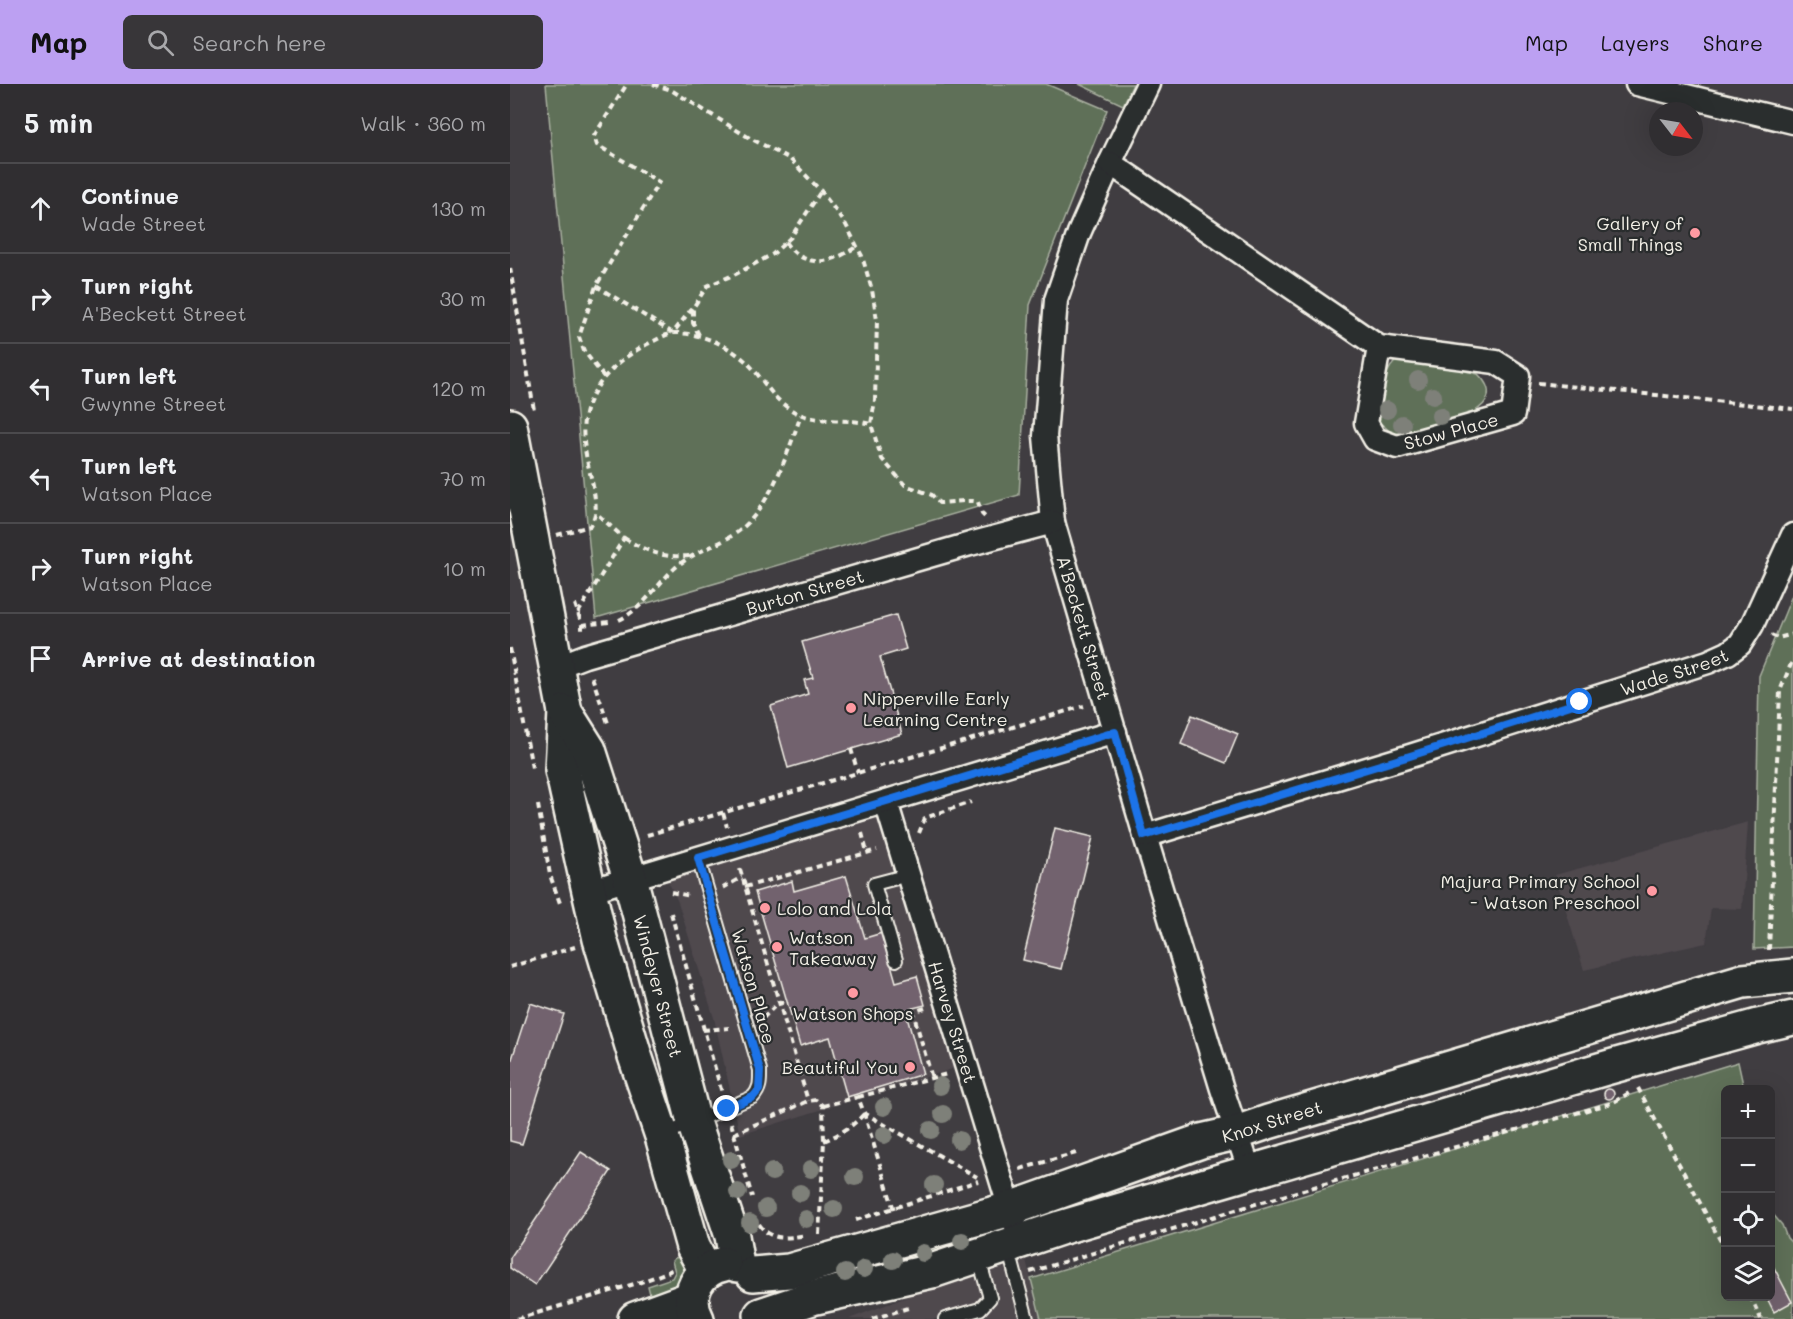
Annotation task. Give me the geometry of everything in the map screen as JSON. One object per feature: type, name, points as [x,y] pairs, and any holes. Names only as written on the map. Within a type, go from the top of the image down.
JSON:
[{"type":"street","name":"A'Beckett Street","points":[[1148,84],[1079,234],[1056,300],[1046,436],[1053,522],[1144,836],[1250,1172]]},
{"type":"street","points":[[1637,84],[1793,122]]},
{"type":"street","points":[[1110,163],[1379,347],[1496,362],[1518,376]]},
{"type":"street","name":"Stow Place","points":[[1379,347],[1366,423],[1375,439],[1397,447],[1513,414],[1518,376]]},
{"type":"street","name":"Windeyer Street","points":[[522,419],[571,661],[562,770],[600,939],[662,1136],[693,1247],[698,1296]]},
{"type":"street","name":"Burton Street","points":[[571,661],[969,544],[1053,522]]},
{"type":"street","name":"Wade Street","points":[[1144,836],[1410,756],[1708,662],[1728,653],[1740,644],[1752,625],[1793,535]]},
{"type":"street","name":"Windeyer Street","points":[[565,712],[589,750],[645,874],[694,1122],[745,1269],[759,1281],[763,1292],[764,1303],[760,1317]]},
{"type":"street","points":[[589,891],[1115,732]]},
{"type":"street","name":"Harvey Street","points":[[886,802],[1010,1209],[1015,1255]]},
{"type":"street","name":"Knox Street","points":[[698,1296],[723,1264],[745,1269],[789,1271],[1010,1209],[1201,1141],[1236,1133],[1743,981],[1793,976]]},
{"type":"street","points":[[760,1317],[812,1298],[932,1271],[977,1256],[1015,1255],[1250,1172],[1606,1068],[1793,1018]]},
{"type":"street","points":[[635,1319],[698,1296]]},
{"type":"lane","name":"Watson Place","points":[[662,1136],[753,1097],[759,1090],[760,1070],[698,858]]},
{"type":"lane","points":[[896,960],[874,884],[908,875]]},
{"type":"lane","points":[[1015,1255],[1027,1319]]},
{"type":"lane","points":[[945,1319],[980,1309],[990,1298],[977,1256]]},
{"type":"path","points":[[604,377],[584,351],[579,337],[596,286],[659,182],[597,145],[594,136],[627,84]]},
{"type":"path","points":[[653,84],[671,90],[748,137],[790,159],[821,191],[845,223],[857,246],[872,290],[877,320],[876,400],[871,424],[882,459],[905,485],[932,495],[939,503],[972,500],[978,502],[982,514],[986,517],[995,515]]},
{"type":"path","points":[[557,535],[590,526],[596,513],[585,456],[583,424],[589,402],[604,377],[637,349],[673,333],[707,286],[773,254],[791,237],[821,191]]},
{"type":"path","points":[[785,242],[798,256],[820,261],[844,255],[857,246]]},
{"type":"path","points":[[510,268],[522,419]]},
{"type":"path","points":[[596,286],[673,333],[699,336],[721,344],[756,371],[770,393],[782,405],[801,415],[812,419],[858,421],[871,424]]},
{"type":"path","points":[[693,308],[693,323],[699,336]]},
{"type":"path","points":[[1518,376],[1532,383],[1793,409]]},
{"type":"path","points":[[582,625],[618,620],[633,613],[674,568],[690,556],[738,531],[752,518],[765,500],[801,415]]},
{"type":"path","points":[[596,513],[624,538],[654,554],[672,557],[690,556]]},
{"type":"path","points":[[555,524],[559,547]]},
{"type":"path","points":[[578,613],[624,538]]},
{"type":"path","points":[[574,601],[582,625],[571,661],[610,730]]},
{"type":"path","points":[[1769,954],[1780,691],[1793,659]]},
{"type":"path","points":[[647,835],[1090,704]]},
{"type":"path","points":[[851,749],[858,772]]},
{"type":"path","points":[[916,840],[925,818],[981,799]]},
{"type":"path","points":[[723,813],[808,1101]]},
{"type":"path","points":[[643,825],[647,835],[645,874],[667,900]]},
{"type":"path","points":[[745,887],[884,848]]},
{"type":"path","points":[[670,909],[754,1206]]},
{"type":"path","points":[[510,967],[575,947]]},
{"type":"path","points":[[779,1002],[788,1004]]},
{"type":"path","points":[[759,1023],[779,1002]]},
{"type":"path","points":[[823,1106],[949,1074]]},
{"type":"path","points":[[1633,1084],[1640,1090],[1723,1247]]},
{"type":"path","points":[[858,1097],[894,1208]]},
{"type":"path","points":[[734,1134],[808,1101],[816,1100],[823,1106],[824,1141],[819,1233],[784,1238],[773,1237],[760,1227],[757,1216]]},
{"type":"path","points":[[1015,1255],[1289,1194],[1612,1103]]},
{"type":"path","points":[[824,1141],[855,1124],[864,1113]]},
{"type":"path","points":[[864,1113],[981,1179],[978,1169]]},
{"type":"path","points":[[1018,1161],[1024,1168]]},
{"type":"path","points":[[516,1319],[641,1282],[670,1271],[669,1263]]},
{"type":"path","points":[[1752,1301],[1761,1319]]},
{"type":"path","points":[[872,1319],[912,1307]]},
{"type":"shaded area","name":"Watson Shops","points":[[882,815],[955,1068],[740,1135],[714,1018],[678,902],[667,879]]},
{"type":"shaded area","name":"Majura Primary School - Watson Preschool","points":[[1748,822],[1742,909],[1711,908],[1706,943],[1584,970],[1555,875]]},
{"type":"shaded area","points":[[1024,1252],[1041,1319],[849,1319]]},
{"type":"green space","points":[[546,84],[1046,84],[1107,110],[1030,305],[1019,495],[596,618]]},
{"type":"green space","points":[[1079,84],[1133,84],[1123,105]]},
{"type":"green space","points":[[1401,356],[1478,374],[1488,388],[1487,399],[1479,409],[1465,416],[1402,434],[1393,434],[1377,420],[1385,377],[1394,362]]},
{"type":"green space","points":[[1793,593],[1793,947],[1754,949],[1759,676]]},
{"type":"green space","points":[[1738,1062],[1743,1085],[1721,1085],[1721,1301],[1775,1301],[1775,1217],[1793,1244],[1793,1319],[1041,1319],[1031,1279]]},
{"type":"green space","points":[[977,1228],[982,1241],[843,1282],[838,1269]]},
{"type":"green space","points":[[686,1255],[690,1256],[683,1284],[653,1306],[648,1286],[672,1278],[675,1272],[672,1261]]},
{"type":"building","points":[[896,615],[906,649],[880,657],[902,734],[788,768],[771,706],[808,694],[804,680],[813,678],[802,642]]},
{"type":"building","points":[[1192,715],[1238,734],[1226,763],[1181,744]]},
{"type":"building","points":[[1055,828],[1093,837],[1061,969],[1023,960]]},
{"type":"building","name":"Watson Shops","points":[[846,876],[865,938],[882,933],[896,982],[917,976],[925,1005],[905,1010],[923,1074],[847,1097],[830,1037],[800,1046],[755,892],[792,881],[794,891]]},
{"type":"building","points":[[530,1003],[564,1014],[522,1144],[510,1141],[510,1065]]},
{"type":"building","points":[[1609,1089],[1613,1090],[1613,1098],[1609,1099],[1605,1098],[1604,1094],[1605,1090]]},
{"type":"building","points":[[581,1152],[611,1171],[535,1285],[510,1268],[510,1258]]},
{"type":"building","points":[[1775,1270],[1792,1302],[1774,1312],[1768,1301],[1775,1301]]},
{"type":"place","name":"Gallery of Small Things","points":[[1695,233]]},
{"type":"place","name":"Nipperville Early Learning Centre","points":[[851,708]]},
{"type":"place","name":"Majura Primary School - Watson Preschool","points":[[1652,891]]},
{"type":"place","name":"Lolo and Lola","points":[[765,908]]},
{"type":"place","name":"Watson Takeaway","points":[[777,947]]},
{"type":"place","name":"Watson Shops","points":[[853,993]]},
{"type":"place","name":"Beautiful You","points":[[910,1067]]},
{"type":"route","points":[[727,1109],[753,1097],[759,1090],[760,1070],[698,858],[1115,732],[1144,836],[1580,702]]}]
